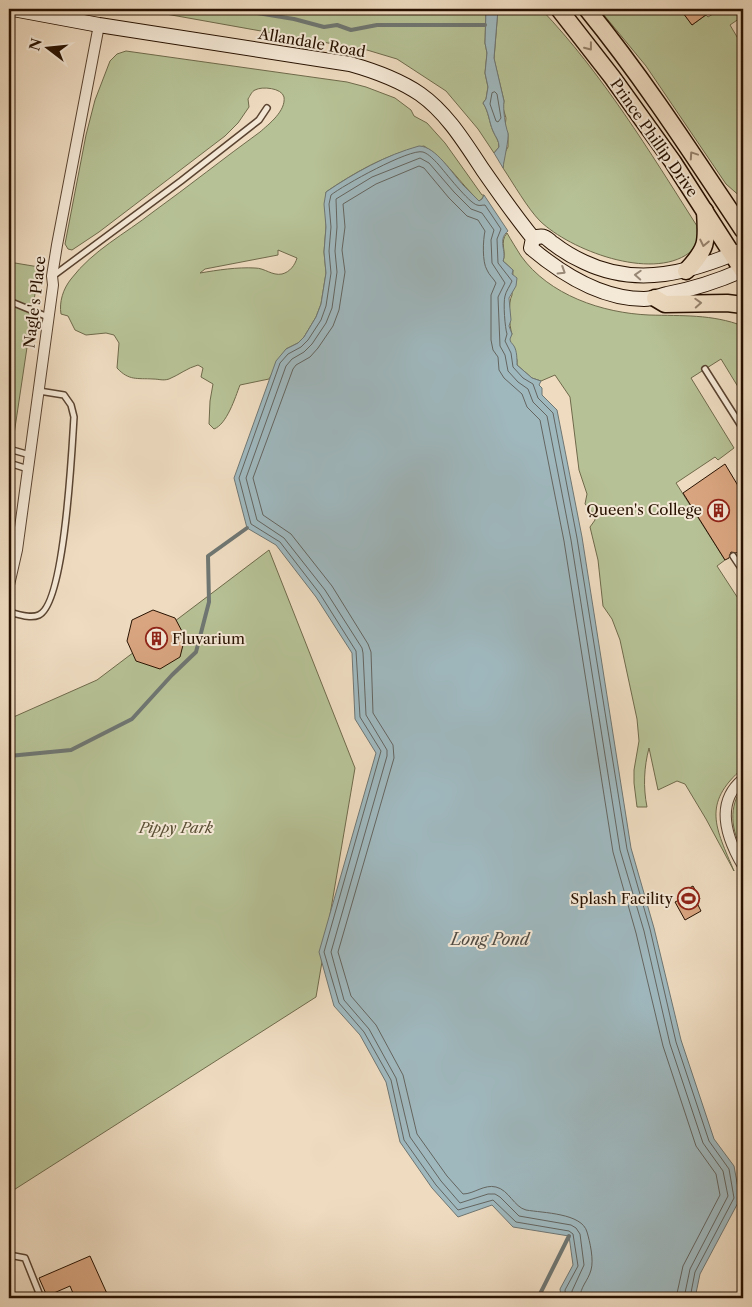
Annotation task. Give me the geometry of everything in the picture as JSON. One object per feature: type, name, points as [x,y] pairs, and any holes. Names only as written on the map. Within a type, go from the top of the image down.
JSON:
[{"type":"main road","name":"Allandale Road","points":[[12,9],[99,25],[350,64],[381,73],[408,86],[434,106],[458,134],[513,213],[533,238],[531,248],[558,269],[602,291],[625,297],[655,298],[703,286],[743,270]]},
{"type":"main road","name":"Prince Phillip Drive","points":[[559,9],[612,77],[705,209],[738,252],[743,270]]},
{"type":"main road","name":"Prince Phillip Drive","points":[[587,9],[634,68],[743,230]]},
{"type":"main road","points":[[720,195],[732,205],[743,210]]},
{"type":"main road","points":[[686,271],[700,256],[704,248],[706,234],[705,209]]},
{"type":"main road","points":[[533,238],[544,237],[585,262],[621,274],[659,275],[686,271],[738,252]]},
{"type":"main road","points":[[655,298],[665,304],[727,303],[743,306]]},
{"type":"street","name":"Nagle's Place","points":[[9,585],[17,550],[53,284],[52,276],[99,25]]},
{"type":"street","points":[[743,779],[734,789],[729,799],[726,818],[730,842],[743,866]]},
{"type":"lane","points":[[52,276],[181,181],[259,120],[267,108]]},
{"type":"lane","points":[[9,301],[48,317]]},
{"type":"lane","points":[[706,369],[743,429]]},
{"type":"lane","points":[[9,612],[31,617],[39,615],[45,610],[59,569],[68,509],[74,417],[71,405],[64,396],[38,391]]},
{"type":"lane","points":[[9,449],[30,455]]},
{"type":"lane","points":[[9,463],[28,469]]},
{"type":"lane","points":[[733,556],[743,571]]},
{"type":"lane","points":[[9,1255],[25,1258],[41,1298]]},
{"type":"green space","points":[[138,9],[486,9],[485,43],[487,53],[485,73],[488,87],[486,99],[483,103],[499,147],[494,153],[478,129],[446,91],[397,59],[367,50]]},
{"type":"green space","points":[[498,9],[541,9],[605,86],[697,226],[698,241],[689,253],[673,261],[654,264],[633,263],[612,258],[590,251],[553,232],[531,210],[503,168],[504,154],[508,147],[508,134],[505,127],[504,101],[494,59]]},
{"type":"green space","points":[[599,9],[676,9],[678,12],[681,10],[692,25],[706,15],[708,17],[718,11],[717,9],[743,9],[743,16],[730,25],[743,47],[743,199],[726,184],[646,66]]},
{"type":"green space","points":[[126,51],[347,82],[395,98],[411,110],[414,116],[427,123],[445,143],[482,195],[484,195],[479,201],[446,165],[424,146],[385,158],[349,177],[326,192],[324,252],[326,273],[321,304],[316,317],[304,337],[298,343],[286,349],[269,379],[240,385],[227,416],[214,429],[209,424],[213,384],[201,377],[203,368],[198,365],[165,380],[129,377],[117,368],[119,343],[114,335],[106,333],[86,335],[75,330],[68,316],[61,314],[61,300],[68,283],[89,259],[260,132],[280,112],[284,97],[280,92],[271,89],[262,88],[252,92],[248,99],[249,107],[238,123],[225,136],[99,232],[72,250],[68,249],[65,244],[86,135],[95,100],[110,61],[117,54]],"holes":[[[278,250],[297,258],[292,268],[282,274],[275,274],[259,268],[228,269],[200,273],[205,269],[278,255]]]},
{"type":"green space","points":[[507,233],[521,256],[546,281],[561,291],[595,306],[649,315],[720,319],[743,326],[743,395],[721,359],[691,378],[734,448],[718,460],[715,457],[676,483],[725,560],[717,566],[743,606],[743,768],[721,793],[716,817],[722,842],[734,871],[685,784],[677,781],[658,790],[649,748],[645,777],[647,807],[637,807],[634,770],[639,741],[637,719],[620,640],[612,619],[603,606],[598,560],[590,527],[595,520],[595,515],[585,504],[587,494],[579,470],[570,397],[555,375],[541,381],[532,378],[517,365],[509,339],[512,334],[509,308],[512,295],[513,270],[503,261],[503,243]]},
{"type":"green space","points":[[9,262],[39,267],[9,468]]},
{"type":"green space","name":"Pippy Park","points":[[269,550],[355,768],[316,997],[9,1193],[9,719],[97,680]]},
{"type":"green space","points":[[743,787],[743,798],[738,819],[743,851],[734,827],[733,810],[738,794]]},
{"type":"water","points":[[486,9],[498,9],[494,58],[504,101],[504,117],[508,133],[503,168],[494,153],[499,147],[483,103],[486,99],[488,87],[485,73],[487,53],[485,43]]},
{"type":"water","name":"Long Pond","points":[[419,146],[425,147],[438,156],[479,201],[484,195],[508,231],[503,238],[503,261],[513,270],[512,274],[517,278],[516,286],[509,298],[511,320],[509,326],[512,334],[510,340],[516,350],[517,365],[532,378],[541,381],[539,385],[542,388],[542,395],[557,410],[582,537],[631,848],[654,928],[681,1040],[714,1139],[734,1166],[740,1199],[700,1274],[695,1298],[561,1298],[560,1289],[573,1265],[569,1236],[513,1227],[492,1205],[458,1217],[432,1188],[400,1142],[386,1082],[360,1035],[334,1006],[319,952],[376,753],[355,719],[352,653],[316,597],[276,545],[247,528],[234,478],[276,361],[286,349],[298,343],[304,337],[316,317],[321,304],[326,273],[324,204],[326,192],[371,165],[394,154]]},
{"type":"building","points":[[680,9],[714,9],[692,25]]},
{"type":"building","name":"Queen's College","points":[[725,464],[743,494],[743,549],[736,553],[731,552],[729,558],[725,560],[683,493]]},
{"type":"building","name":"Fluvarium","points":[[153,610],[175,618],[185,637],[180,657],[160,669],[136,661],[127,641],[132,620]]},
{"type":"building","name":"Splash Facility","points":[[693,886],[700,899],[696,901],[701,911],[685,920],[675,902],[685,897],[682,892]]},
{"type":"building","points":[[90,1256],[109,1298],[75,1298],[70,1286],[47,1296],[39,1278]]},
{"type":"waterway","points":[[232,9],[294,19],[324,27],[337,25],[351,30],[377,25],[485,25]]},
{"type":"waterway","points":[[9,756],[71,750],[132,719],[196,652],[209,602],[208,556],[247,528]]},
{"type":"waterway","points":[[538,1298],[569,1236]]},
{"type":"place","name":"Queen's College","points":[[718,510]]},
{"type":"place","name":"Fluvarium","points":[[156,639]]},
{"type":"place","name":"Splash Facility","points":[[689,899]]}]
